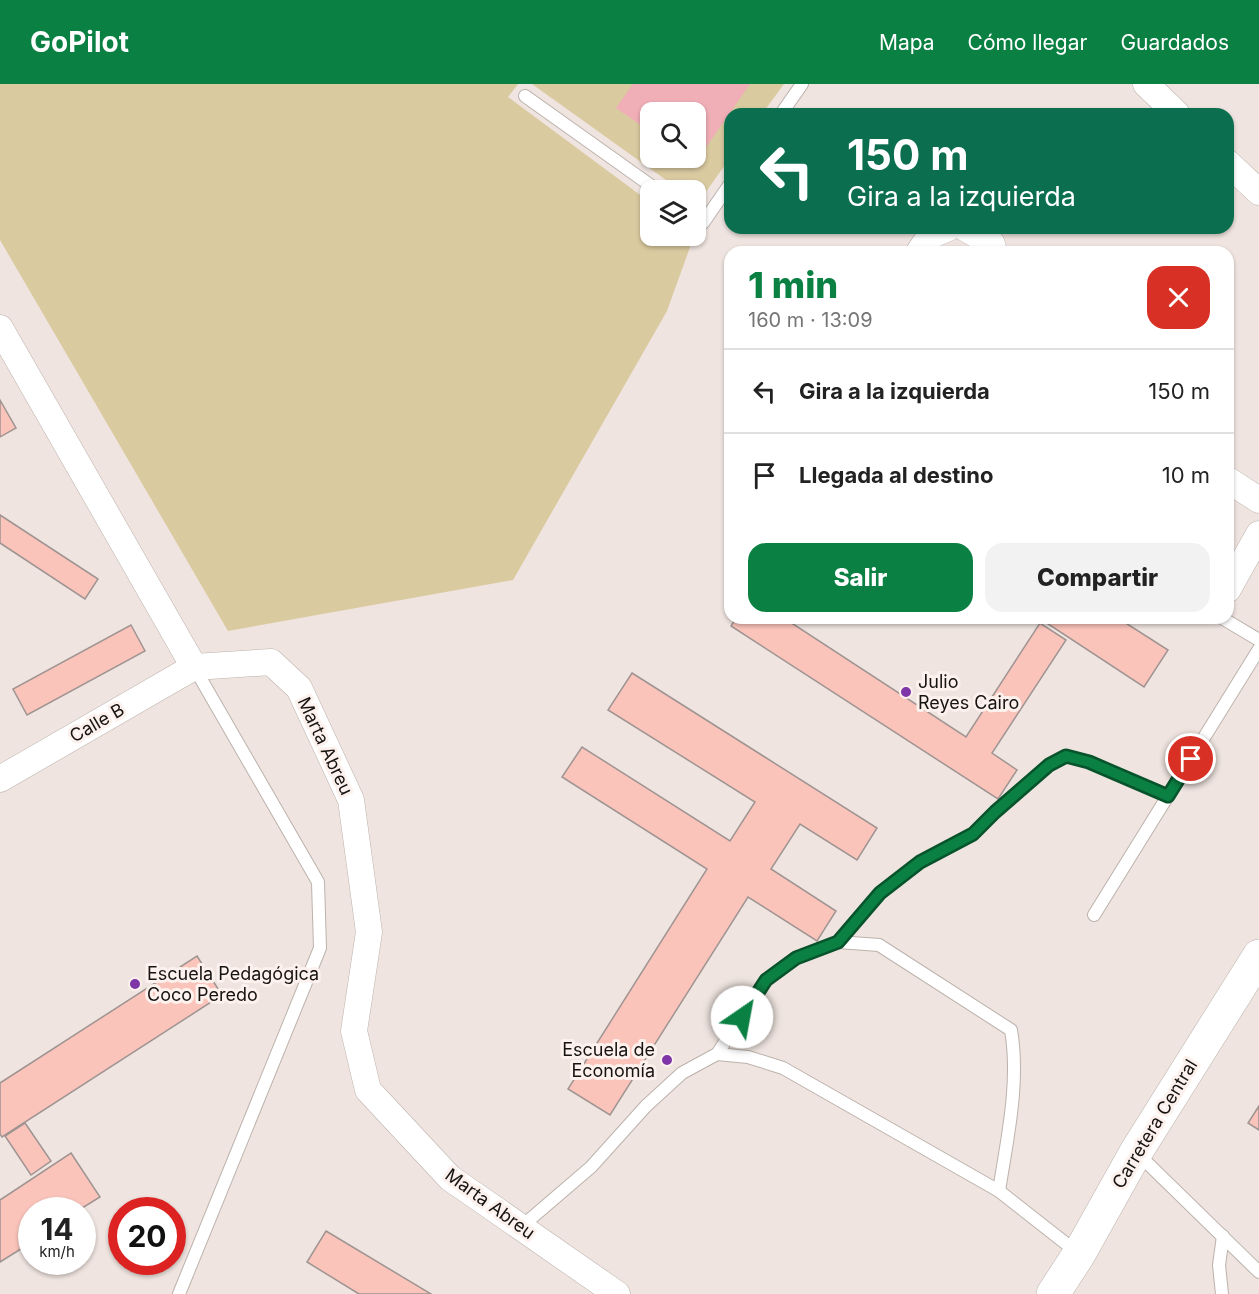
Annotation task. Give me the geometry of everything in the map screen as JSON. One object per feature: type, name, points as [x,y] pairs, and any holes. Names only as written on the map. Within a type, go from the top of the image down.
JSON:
[{"type":"main road","name":"Carretera Central","points":[[1053,1294],[1079,1254],[1136,1152],[1259,956]]},
{"type":"street","points":[[1146,84],[1171,108]]},
{"type":"street","points":[[1234,169],[1259,192]]},
{"type":"street","points":[[923,246],[930,236],[934,234]]},
{"type":"street","points":[[975,234],[992,246]]},
{"type":"street","points":[[0,328],[194,667]]},
{"type":"street","points":[[1234,484],[1259,500]]},
{"type":"street","points":[[1234,578],[1259,534]]},
{"type":"street","name":"Marta Abreu","points":[[194,667],[271,662],[298,688],[351,800],[369,932],[354,1031],[368,1090],[450,1178],[616,1294]]},
{"type":"street","name":"Calle B","points":[[0,779],[194,667]]},
{"type":"lane","points":[[785,108],[802,84]]},
{"type":"lane","points":[[525,96],[643,180]]},
{"type":"lane","points":[[706,219],[724,193]]},
{"type":"lane","points":[[1232,624],[1259,640]]},
{"type":"lane","points":[[1094,915],[1259,649]]},
{"type":"lane","points":[[179,1294],[320,948],[318,882],[194,667]]},
{"type":"lane","points":[[838,942],[880,893],[920,862],[973,834],[1049,765],[1066,756],[1089,762],[1168,796]]},
{"type":"lane","points":[[521,1227],[591,1167],[646,1106],[682,1073],[717,1054],[766,980],[796,958],[838,942],[879,945],[1011,1030],[1014,1049],[1011,1116],[999,1191]]},
{"type":"lane","points":[[717,1054],[748,1057],[783,1068],[999,1191],[1079,1254]]},
{"type":"lane","points":[[1136,1152],[1259,1272]]},
{"type":"lane","points":[[1222,1294],[1219,1265],[1223,1236]]},
{"type":"shaded area","points":[[0,84],[518,84],[508,97],[640,195],[640,246],[690,246],[667,311],[513,580],[228,631],[0,240]]},
{"type":"shaded area","points":[[532,84],[784,84],[766,108],[724,108],[724,166],[706,192],[706,180],[666,180],[649,168],[706,168],[706,102],[640,102],[640,161]]},
{"type":"shaded area","points":[[633,84],[750,84],[733,108],[724,108],[724,121],[706,147],[706,102],[640,102],[640,124],[616,108]]},
{"type":"building","points":[[0,400],[16,428],[0,437]]},
{"type":"building","points":[[0,515],[98,579],[85,599],[0,543]]},
{"type":"building","points":[[732,624],[793,624],[966,737],[1039,624],[1066,640],[992,753],[1017,770],[998,799],[731,626]]},
{"type":"building","points":[[1048,624],[1127,624],[1168,650],[1144,687]]},
{"type":"building","points":[[131,625],[145,651],[27,715],[13,689]]},
{"type":"building","points":[[632,673],[877,828],[857,860],[800,824],[771,869],[836,911],[817,941],[748,897],[610,1115],[568,1089],[707,869],[562,777],[582,747],[730,841],[755,802],[608,710]]},
{"type":"building","points":[[197,956],[222,995],[2,1137],[0,1134],[0,1083]]},
{"type":"building","points":[[1259,1106],[1259,1130],[1248,1123]]},
{"type":"building","points":[[25,1123],[51,1161],[31,1175],[5,1136]]},
{"type":"building","points":[[71,1153],[100,1197],[96,1199],[96,1197],[18,1197],[18,1251],[0,1262],[0,1200]]},
{"type":"building","points":[[326,1231],[431,1294],[359,1294],[307,1262]]},
{"type":"place","name":"Julio Reyes Cairo","points":[[906,692]]},
{"type":"place","name":"Escuela Pedagógica Coco Peredo","points":[[135,984]]},
{"type":"place","name":"Escuela de Economía","points":[[667,1060]]},
{"type":"route","points":[[742,1017],[766,980],[796,958],[838,942],[880,893],[920,862],[973,834],[1049,765],[1066,756],[1089,762],[1168,796],[1191,759]]}]
